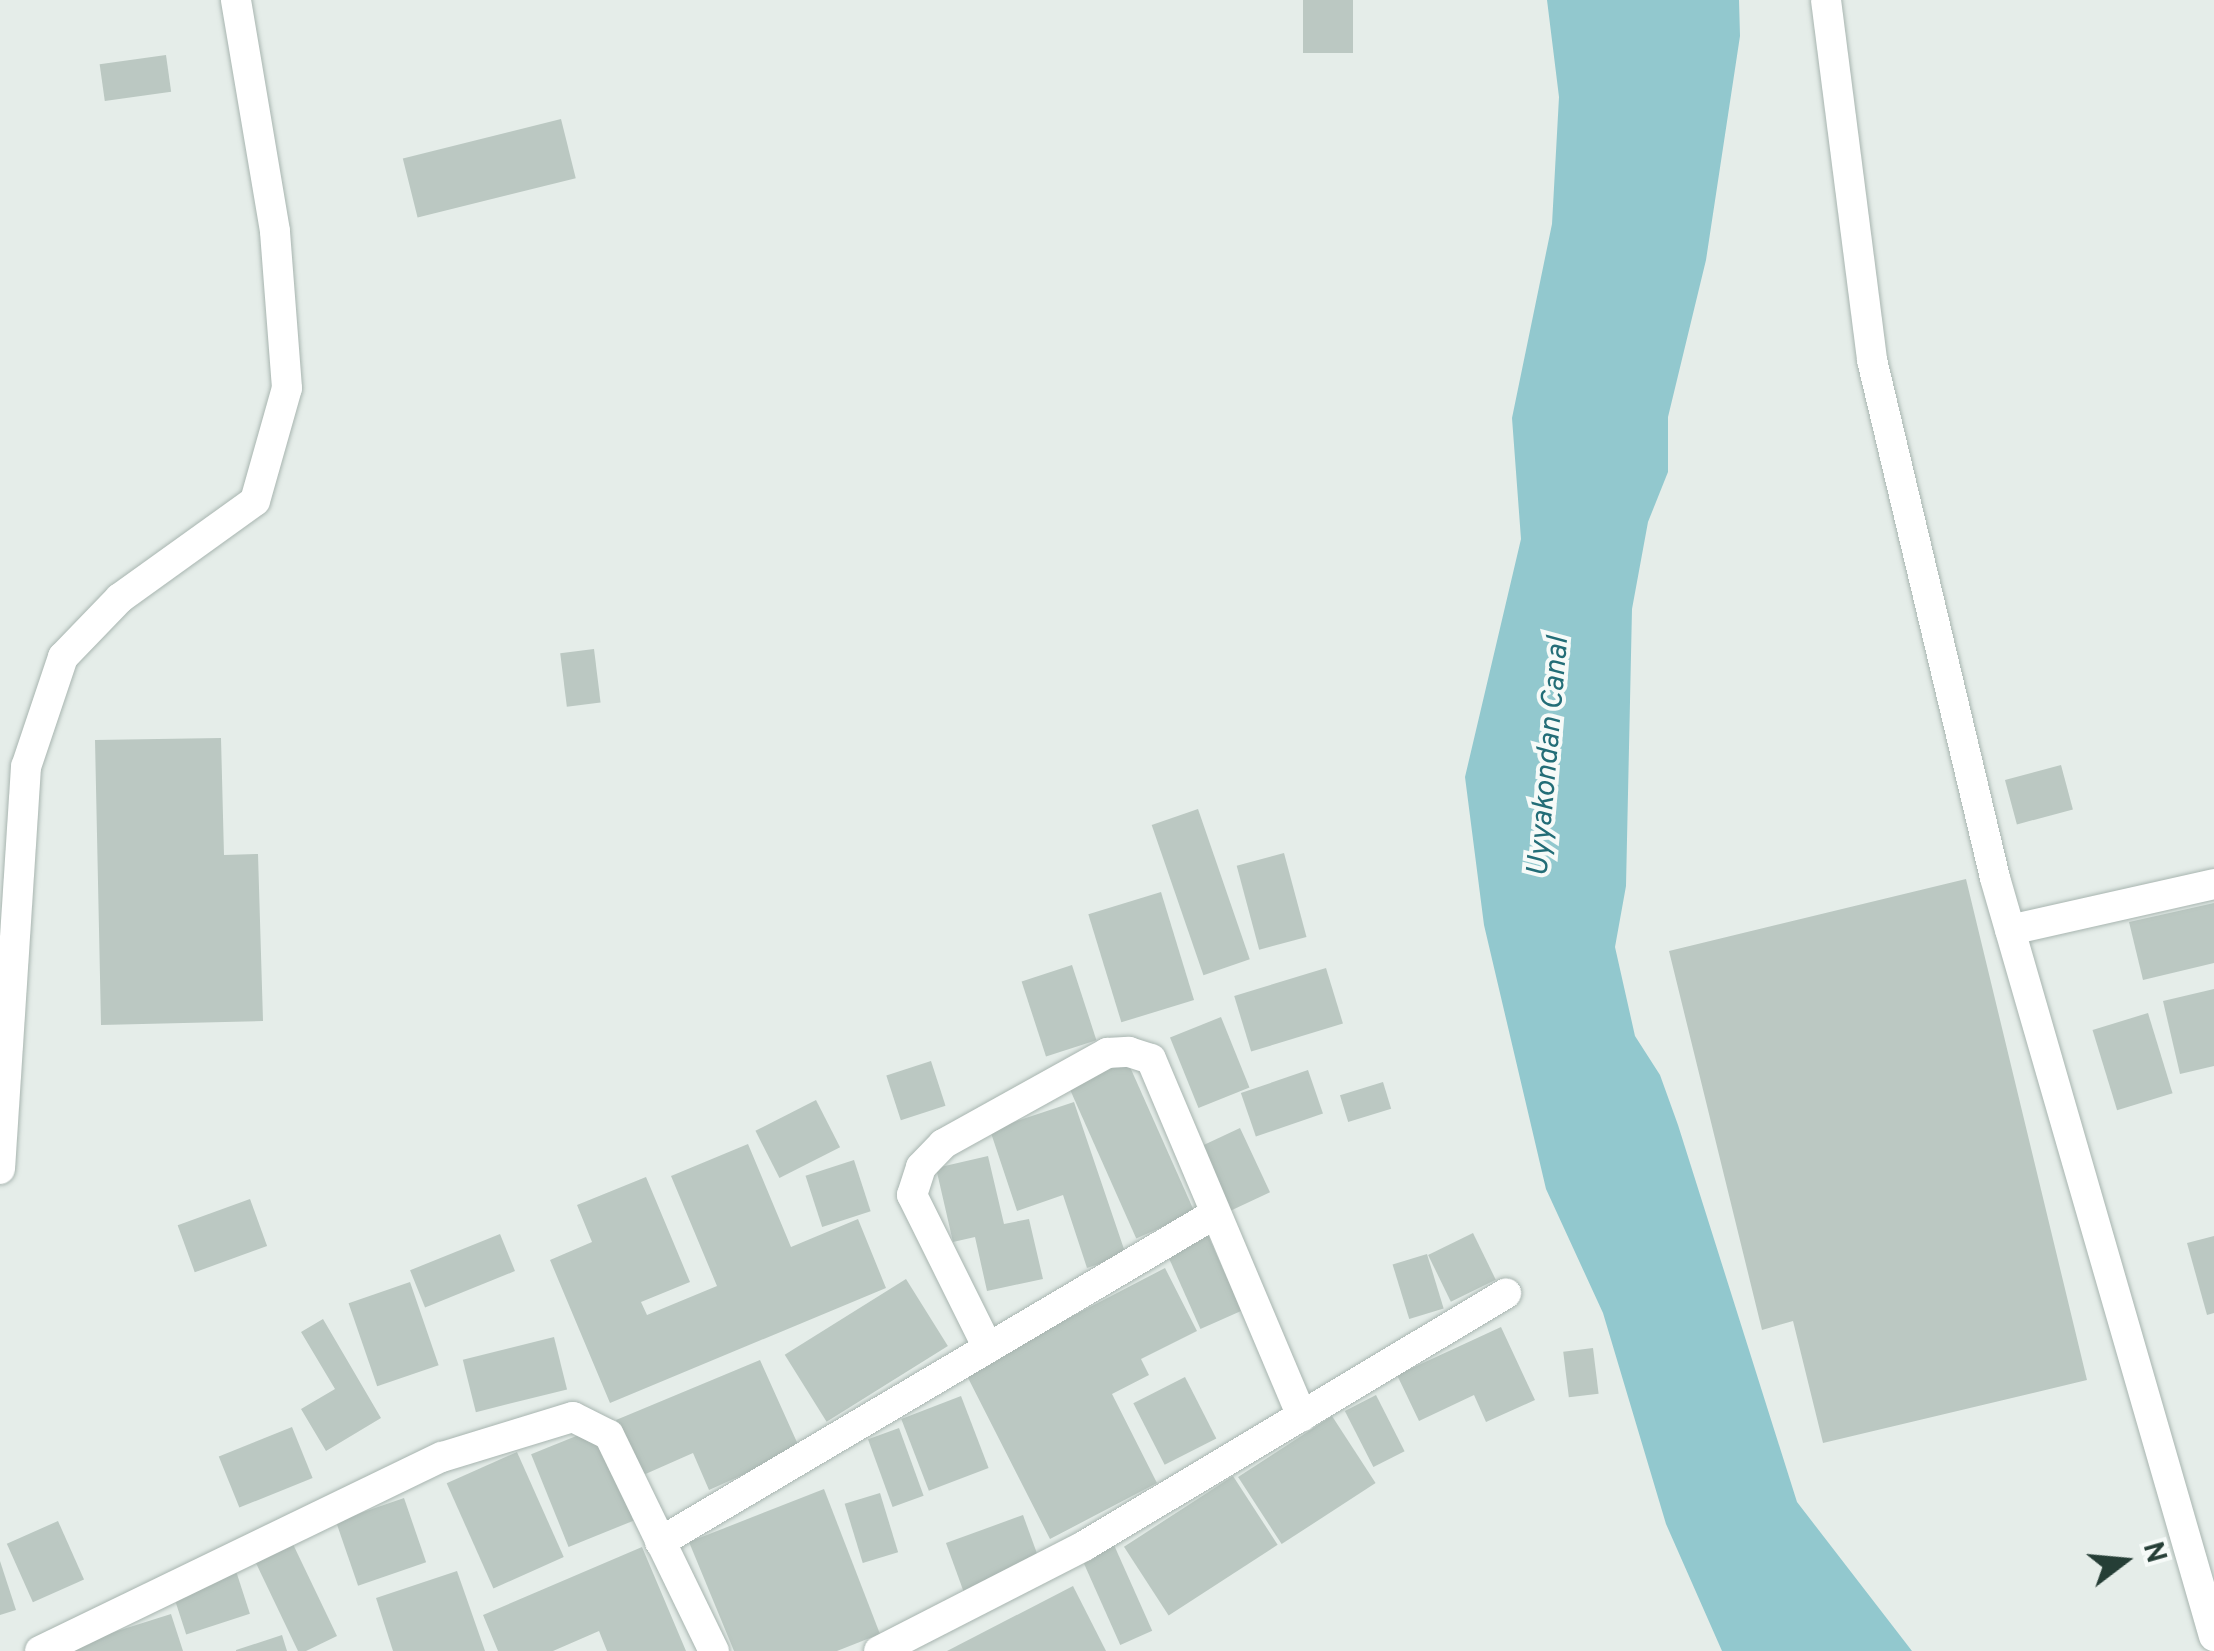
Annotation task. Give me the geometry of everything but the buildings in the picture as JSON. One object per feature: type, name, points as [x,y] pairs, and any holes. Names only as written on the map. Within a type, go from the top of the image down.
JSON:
[{"type":"street","points":[[0,1169],[26,767],[63,657],[120,598],[254,502],[287,388],[275,232],[236,0]]},
{"type":"street","points":[[1826,0],[1872,360],[2010,930],[2214,1636]]},
{"type":"street","points":[[2010,930],[2214,884]]},
{"type":"street","points":[[988,1348],[912,1194],[921,1167],[943,1144],[1107,1053],[1129,1052],[1151,1059],[1213,1215],[1302,1416]]},
{"type":"street","points":[[660,1542],[1213,1215]]},
{"type":"street","points":[[879,1651],[1084,1546],[1506,1293]]},
{"type":"street","points":[[40,1651],[442,1457],[573,1417],[610,1436],[714,1651]]},
{"type":"water","name":"Uyyakondan Canal","points":[[1547,0],[1739,0],[1740,36],[1706,260],[1668,417],[1668,472],[1648,522],[1632,609],[1626,886],[1615,947],[1635,1036],[1660,1075],[1678,1125],[1797,1502],[1912,1651],[1722,1651],[1666,1524],[1603,1313],[1546,1189],[1484,925],[1465,777],[1521,539],[1512,418],[1552,224],[1559,97]]}]
